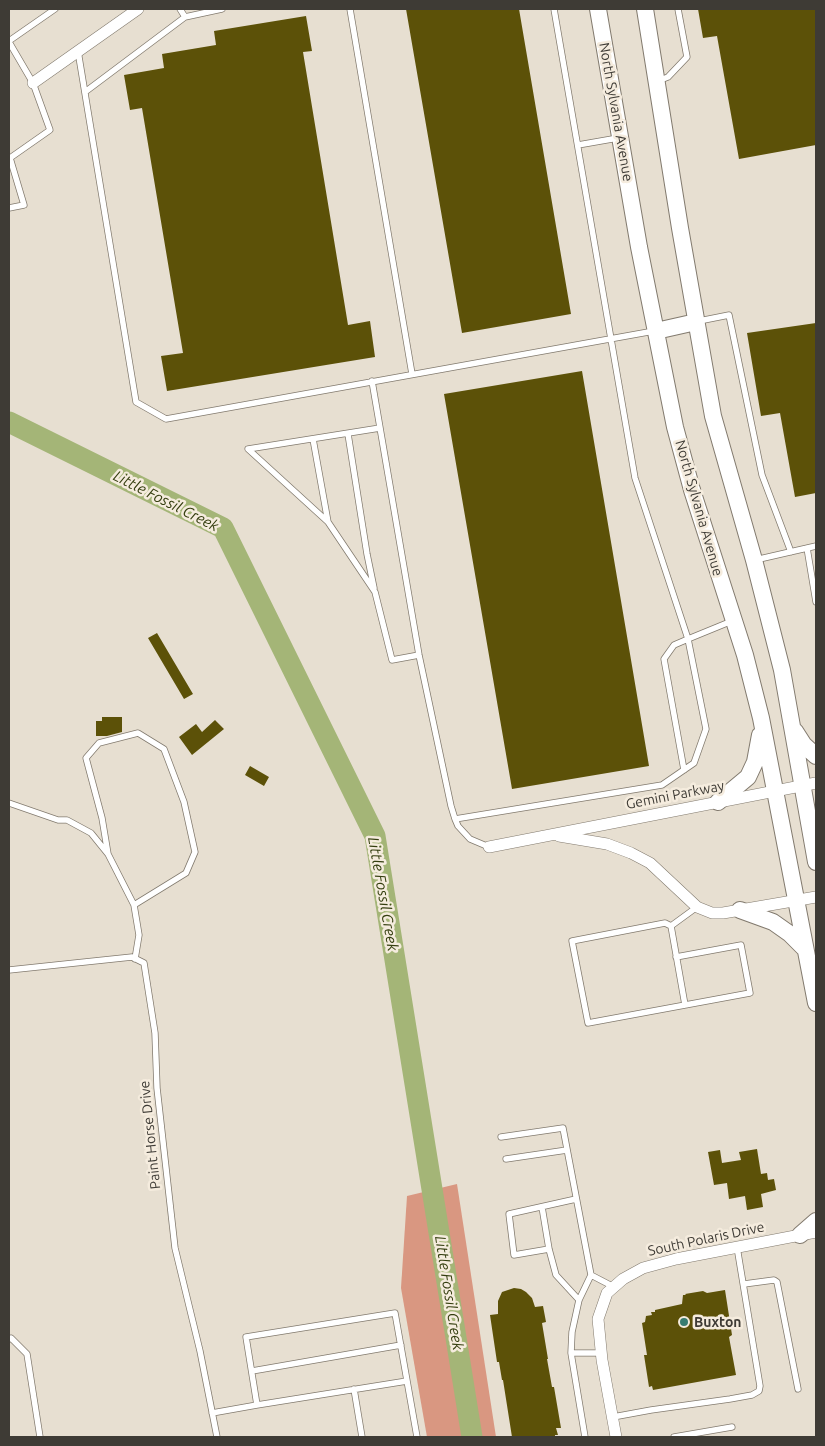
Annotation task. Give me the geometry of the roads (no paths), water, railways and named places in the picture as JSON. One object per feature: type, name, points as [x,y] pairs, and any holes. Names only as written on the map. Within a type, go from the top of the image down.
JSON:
[{"type":"main road","name":"North Sylvania Avenue","points":[[598,9],[620,138],[675,427],[687,472],[745,655],[761,718],[816,1003]]},
{"type":"main road","points":[[645,9],[680,228],[713,416],[754,560],[782,670],[791,725],[810,784],[816,862]]},
{"type":"main road","points":[[656,331],[696,322]]},
{"type":"main road","points":[[718,802],[748,777],[755,762],[761,718]]},
{"type":"main road","points":[[791,725],[804,745],[816,756]]},
{"type":"main road","points":[[740,910],[773,922],[790,934],[805,949]]},
{"type":"main road","points":[[800,1235],[816,1221]]},
{"type":"main road","points":[[800,1235],[816,1238]]},
{"type":"street","points":[[33,83],[138,9]]},
{"type":"street","name":"Gemini Parkway","points":[[489,847],[810,784]]},
{"type":"street","name":"Gemini Parkway","points":[[553,835],[607,844],[631,853],[650,863],[697,907]]},
{"type":"street","points":[[697,907],[712,913],[796,902],[816,897]]},
{"type":"street","name":"South Polaris Drive","points":[[616,1437],[601,1353],[598,1319],[607,1293],[623,1279],[643,1268],[676,1259],[816,1232]]},
{"type":"lane","points":[[9,208],[24,205],[10,158],[50,130],[33,83],[9,42],[55,9]]},
{"type":"lane","points":[[180,9],[185,17]]},
{"type":"lane","points":[[85,92],[185,17],[222,9]]},
{"type":"lane","points":[[350,9],[412,374]]},
{"type":"lane","points":[[455,819],[662,785],[694,763],[706,729],[688,639],[635,478],[554,9]]},
{"type":"lane","points":[[657,81],[668,77],[687,57],[678,9]]},
{"type":"lane","points":[[78,51],[136,402],[166,418],[656,331]]},
{"type":"lane","points":[[578,145],[620,138]]},
{"type":"lane","points":[[696,322],[729,315],[762,475],[791,552]]},
{"type":"lane","points":[[372,381],[419,654],[451,806],[458,826],[470,839],[489,847]]},
{"type":"lane","points":[[375,592],[328,522],[248,450],[380,428]]},
{"type":"lane","points":[[348,434],[365,545],[392,660],[419,654]]},
{"type":"lane","points":[[313,439],[328,522]]},
{"type":"lane","points":[[754,560],[816,546]]},
{"type":"lane","points":[[807,548],[816,602]]},
{"type":"lane","points":[[684,770],[664,659],[674,645],[734,621]]},
{"type":"lane","points":[[108,854],[102,818],[86,758],[99,743],[138,733],[164,750],[184,802],[195,852],[186,873],[134,905]]},
{"type":"lane","points":[[9,803],[58,820],[67,820],[91,833],[108,854],[134,905],[139,935],[135,959],[132,957],[9,970]]},
{"type":"lane","points":[[670,926],[697,907]]},
{"type":"lane","points":[[676,957],[741,945],[750,993],[588,1023],[572,940],[665,923],[670,926],[685,1005]]},
{"type":"lane","name":"Paint Horse Drive","points":[[135,959],[144,963],[155,1033],[157,1088],[175,1248],[200,1351],[216,1437]]},
{"type":"lane","points":[[502,1137],[563,1128],[591,1275],[579,1300],[572,1332],[571,1353],[586,1437]]},
{"type":"lane","points":[[506,1159],[567,1150]]},
{"type":"lane","points":[[549,1249],[514,1255],[509,1214],[576,1199]]},
{"type":"lane","points":[[542,1207],[549,1249],[556,1275],[579,1300]]},
{"type":"lane","points":[[613,1417],[730,1399],[752,1395],[759,1391],[760,1386],[738,1247]]},
{"type":"lane","points":[[591,1275],[614,1287]]},
{"type":"lane","points":[[744,1284],[774,1280],[777,1282],[798,1389]]},
{"type":"lane","points":[[257,1405],[246,1337],[395,1313],[417,1437]]},
{"type":"lane","points":[[9,1338],[27,1354],[40,1437]]},
{"type":"lane","points":[[252,1371],[401,1345]]},
{"type":"lane","points":[[571,1353],[601,1353]]},
{"type":"lane","points":[[212,1413],[407,1381]]},
{"type":"lane","points":[[354,1389],[362,1437]]},
{"type":"lane","points":[[674,1437],[732,1427]]},
{"type":"waterway","name":"Little Fossil Creek","points":[[9,422],[223,528],[375,836],[472,1437]]},
{"type":"place","name":"Buxton","points":[[684,1322]]}]
